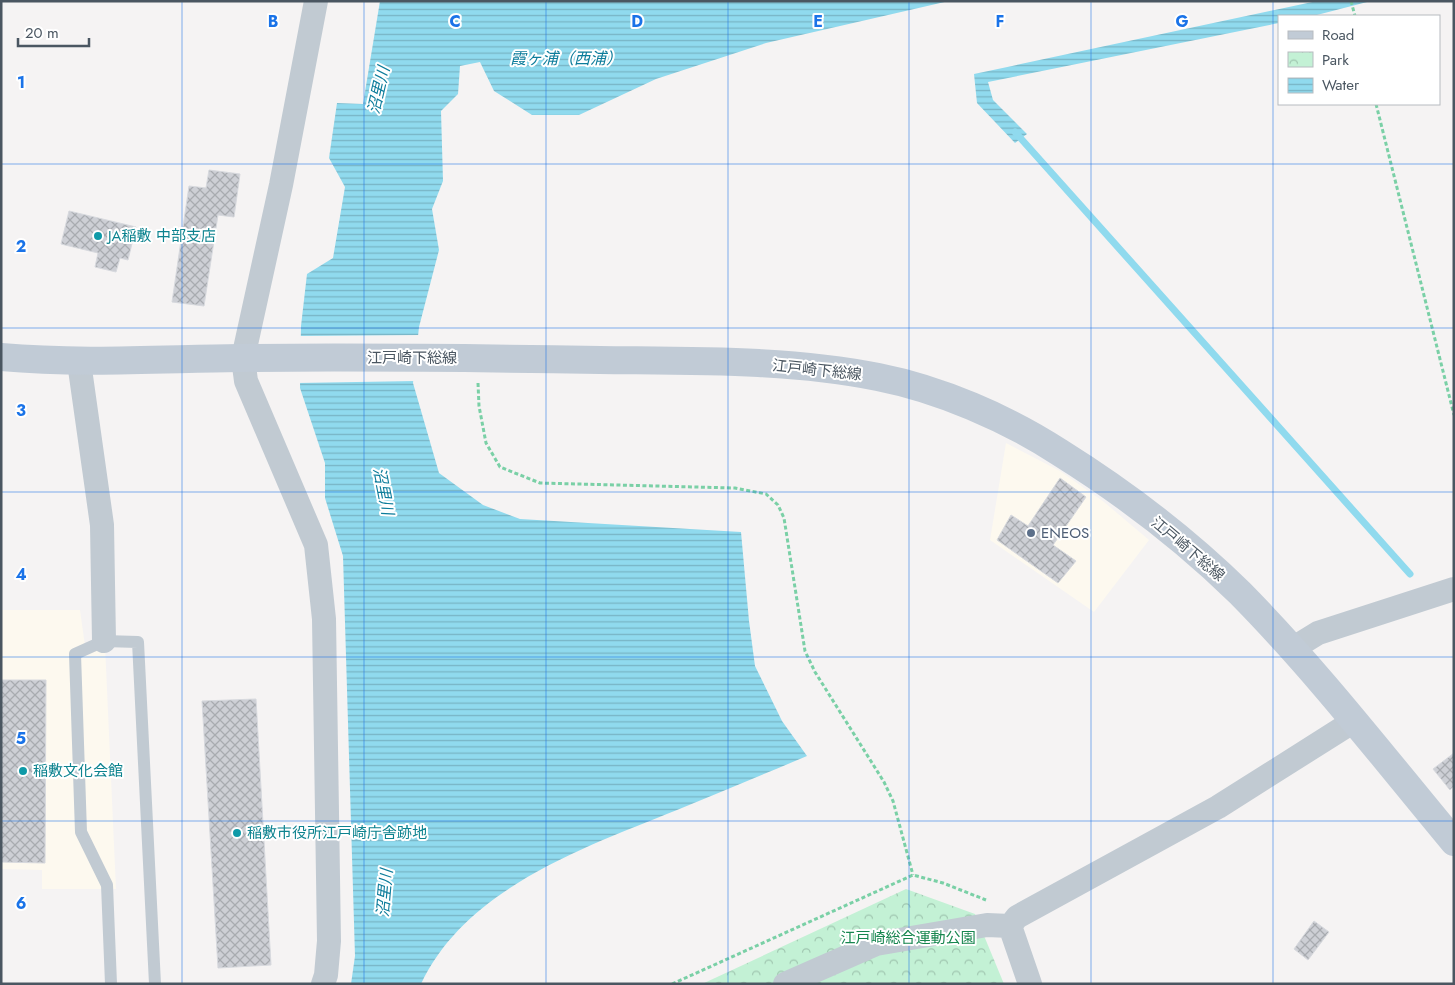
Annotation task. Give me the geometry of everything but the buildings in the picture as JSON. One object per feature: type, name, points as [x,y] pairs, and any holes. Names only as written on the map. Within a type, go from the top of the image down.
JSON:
[{"type":"main road","name":"江戸崎下総線","points":[[1,357],[78,362],[473,358],[701,361],[876,376],[916,386],[956,400],[1006,423],[1056,450],[1151,517],[1195,553],[1238,591],[1292,649],[1454,842]]},
{"type":"street","points":[[316,1],[281,185],[253,359],[246,381],[316,546],[321,577],[324,629],[329,941],[326,975],[323,984]]},
{"type":"street","points":[[78,362],[102,525],[104,641]]},
{"type":"street","points":[[1292,649],[1318,633],[1454,589]]},
{"type":"street","points":[[785,984],[876,944],[1013,922],[1218,807],[1354,721]]},
{"type":"street","points":[[1013,922],[1030,984]]},
{"type":"lane","points":[[111,984],[107,885],[81,832],[75,654],[104,641],[138,642],[155,984]]},
{"type":"path","points":[[1351,1],[1355,15]]},
{"type":"path","points":[[1376,105],[1454,415]]},
{"type":"path","points":[[473,358],[486,443],[500,467],[540,483],[735,488],[753,490],[772,498],[784,518],[805,651],[815,672],[884,782],[893,801],[913,875]]},
{"type":"path","points":[[672,984],[913,875],[943,882],[974,894],[1013,922]]},
{"type":"shaded area","points":[[1006,443],[1060,471],[1104,502],[1149,540],[1094,612],[990,540]]},
{"type":"shaded area","points":[[1,610],[80,610],[85,646],[105,645],[116,889],[42,889],[42,870],[1,869]]},
{"type":"green space","name":"江戸崎総合運動公園","points":[[906,889],[975,914],[1004,984],[702,984]]},
{"type":"water","points":[[380,1],[949,1],[766,43],[656,79],[579,115],[532,115],[494,91],[480,62],[460,66],[458,94],[441,111],[443,181],[432,209],[439,250],[419,327],[413,383],[439,473],[483,505],[520,519],[741,532],[755,666],[782,721],[807,756],[605,839],[531,875],[498,897],[467,922],[441,950],[421,984],[351,984],[355,956],[343,556],[325,498],[325,463],[300,388],[301,326],[307,274],[333,258],[345,187],[329,158],[337,103],[363,104]]},
{"type":"water","points":[[1317,1],[1371,1],[1317,15],[1278,15],[1278,23],[988,82],[993,100],[1027,134],[1015,143],[977,103],[974,74]]},
{"type":"pier","points":[[421,335],[416,381],[297,383],[298,336]]},
{"type":"waterway","points":[[1015,132],[1410,574]]},
{"type":"place","name":"JA稲敷 中部支店","points":[[98,236]]},
{"type":"place","name":"ENEOS","points":[[1031,533]]},
{"type":"place","name":"稲敷文化会館","points":[[23,771]]},
{"type":"place","name":"稲敷市役所江戸崎庁舎跡地","points":[[237,833]]},
{"type":"water label","name":"霞ヶ浦（西浦）","points":[[566,58]]},
{"type":"water label","name":"沼里川","points":[[378,90]]},
{"type":"water label","name":"沼里川","points":[[384,491]]},
{"type":"water label","name":"沼里川","points":[[384,893]]}]
